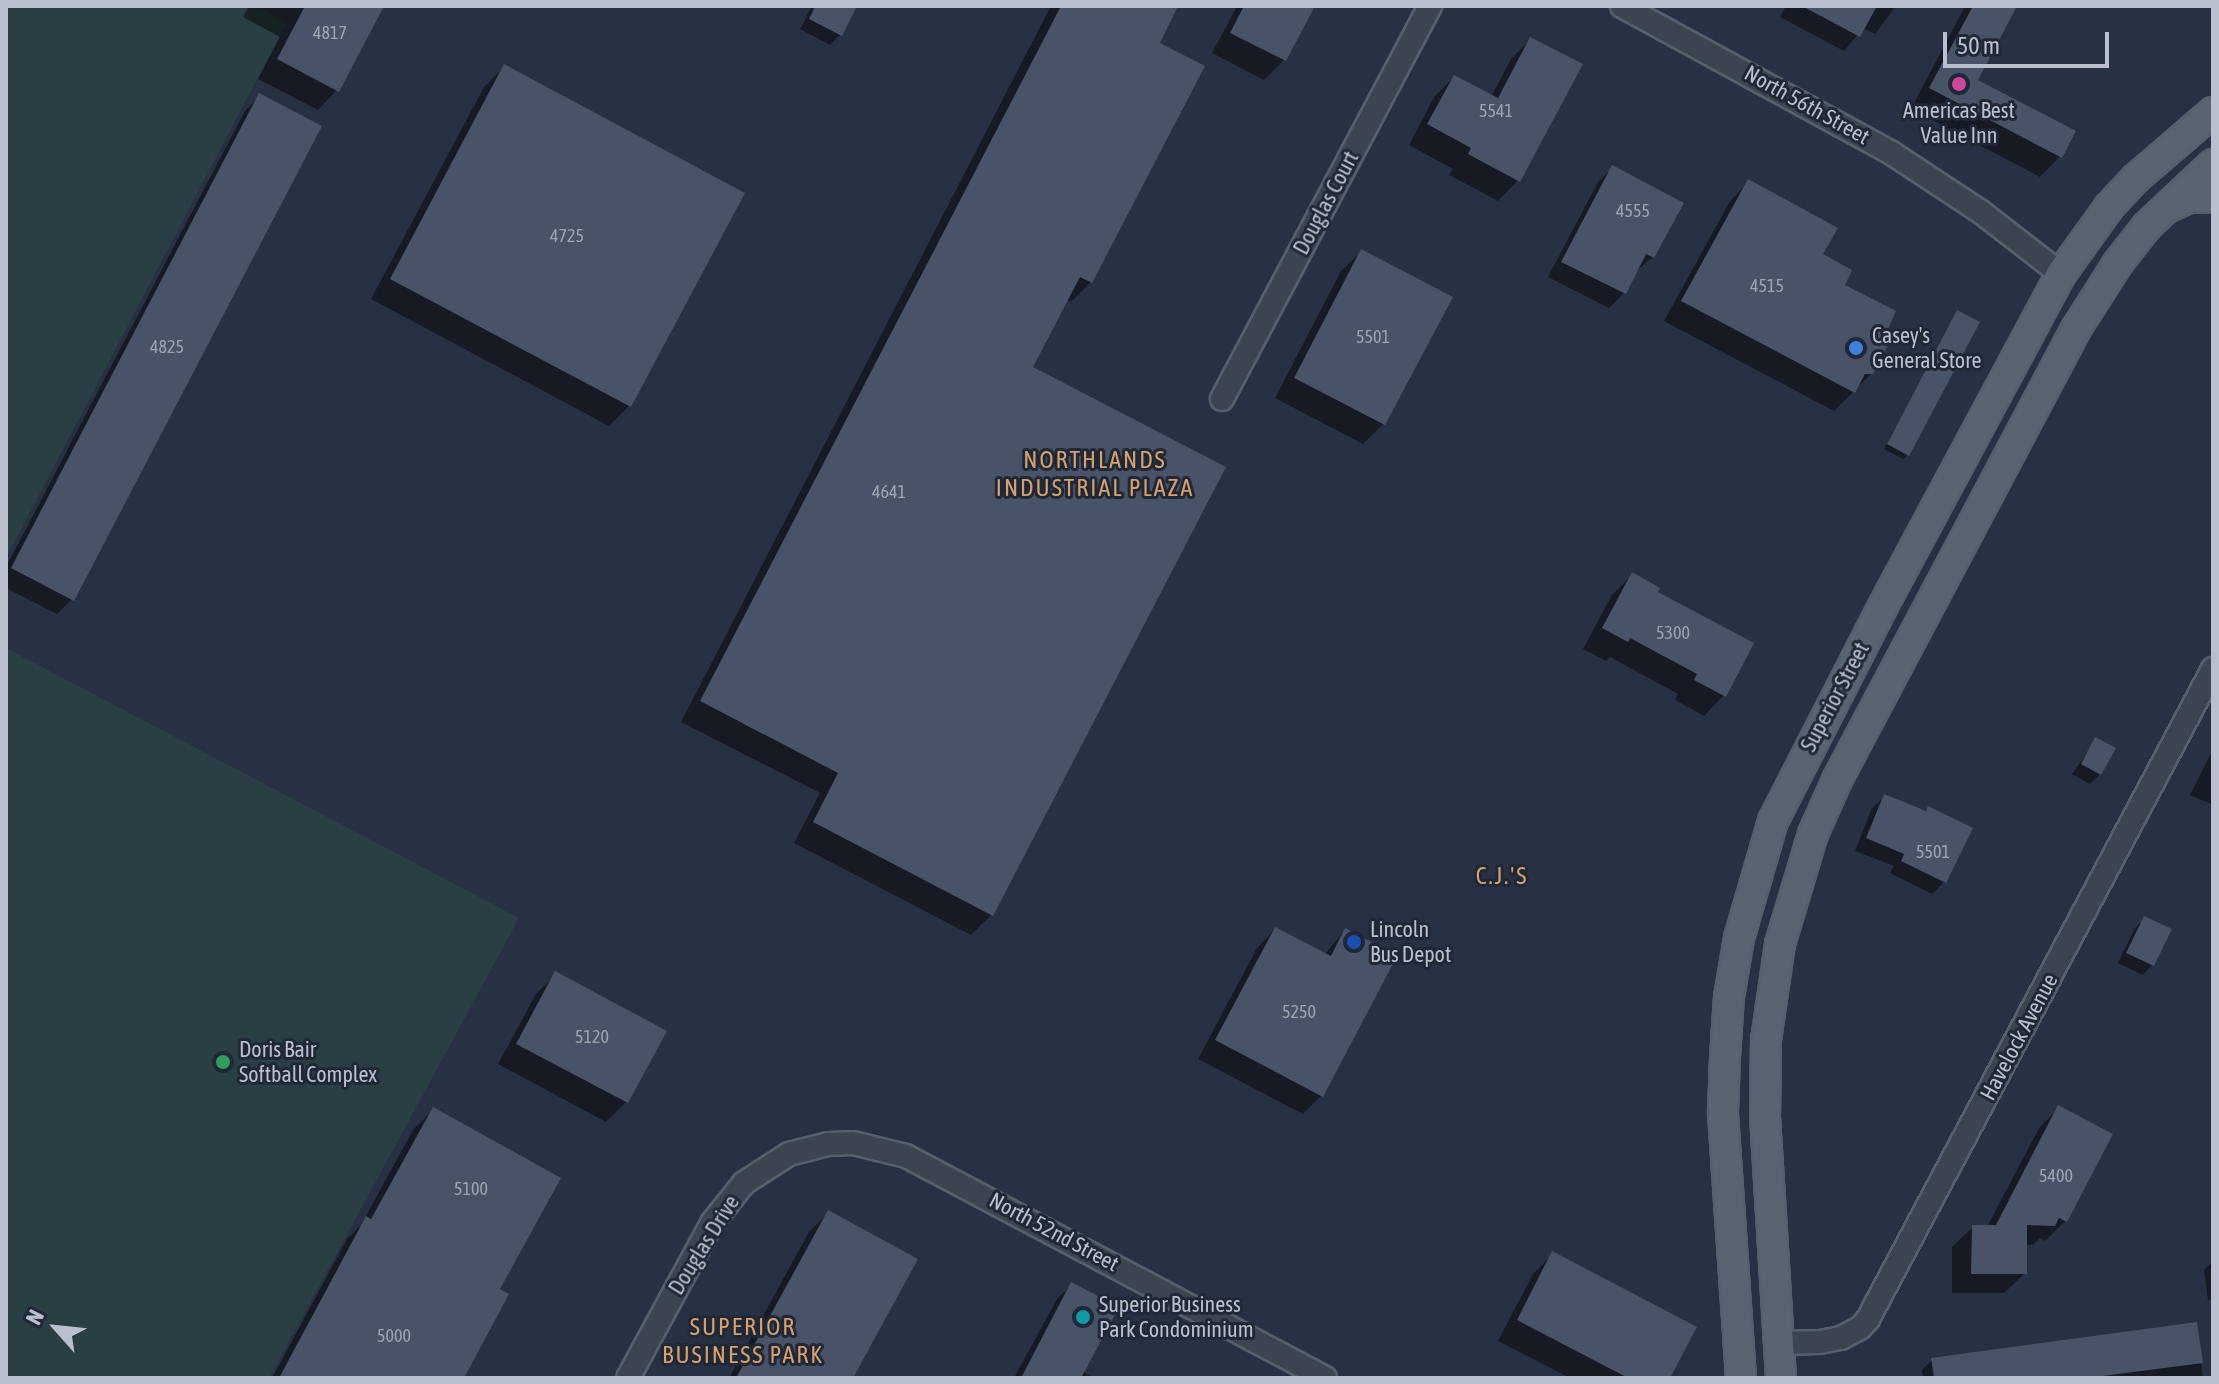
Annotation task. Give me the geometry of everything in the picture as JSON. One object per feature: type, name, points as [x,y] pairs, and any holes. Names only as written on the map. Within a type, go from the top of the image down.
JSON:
[{"type":"main road","name":"Superior Street","points":[[1741,1378],[1724,1084],[1729,997],[1753,880],[1773,821],[1797,769],[2061,274],[2109,207],[2135,179],[2213,112]]},
{"type":"main road","name":"Superior Street","points":[[1781,1378],[1765,1119],[1766,1040],[1780,944],[1798,877],[1837,780],[2076,329],[2118,263],[2161,211],[2213,164]]},
{"type":"main road","points":[[2161,211],[2189,198],[2213,197]]},
{"type":"street","name":"Douglas Court","points":[[1222,399],[1430,6]]},
{"type":"street","name":"North 56th Street","points":[[1622,6],[1890,152],[1981,212],[2061,274]]},
{"type":"street","name":"Havelock Avenue","points":[[1780,1343],[1841,1338],[1860,1328],[1868,1319],[2213,669]]},
{"type":"street","name":"North 52nd Street","points":[[815,1147],[853,1143],[906,1156],[1325,1378]]},
{"type":"street","name":"Douglas Drive","points":[[628,1378],[726,1202],[766,1166],[815,1147]]},
{"type":"green space","points":[[6,6],[256,6],[287,22],[6,558]]},
{"type":"green space","name":"Doris Bair Softball Complex","points":[[6,648],[519,918],[269,1378],[6,1378]]},
{"type":"building","points":[[305,6],[384,6],[339,92],[277,59]]},
{"type":"building","points":[[815,6],[857,6],[842,36],[809,19]]},
{"type":"building","points":[[1061,6],[1178,6],[1160,43],[1205,66],[1092,283],[1080,277],[1033,367],[1226,467],[993,916],[813,822],[838,773],[700,701]]},
{"type":"building","points":[[1244,6],[1315,6],[1286,61],[1230,33]]},
{"type":"building","points":[[1802,6],[1877,6],[1860,37]]},
{"type":"building","name":"Americas Best Value Inn","points":[[1973,6],[2017,6],[1978,80],[2076,131],[2062,158],[1929,88]]},
{"type":"building","points":[[1530,37],[1583,64],[1520,182],[1468,154],[1471,148],[1427,124],[1454,75],[1498,98]]},
{"type":"building","points":[[504,64],[745,193],[631,407],[390,279]]},
{"type":"building","points":[[259,93],[322,126],[74,601],[11,568]]},
{"type":"building","points":[[1612,165],[1684,203],[1654,258],[1646,254],[1626,294],[1561,262]]},
{"type":"building","points":[[1748,179],[1838,228],[1823,254],[1852,270],[1845,285],[1896,311],[1888,329],[1893,335],[1873,374],[1865,374],[1855,393],[1681,301]]},
{"type":"building","points":[[1361,249],[1453,297],[1385,425],[1294,378]]},
{"type":"building","points":[[1957,310],[1980,322],[1909,456],[1887,444]]},
{"type":"building","points":[[1632,572],[1660,588],[1658,592],[1754,643],[1726,697],[1694,680],[1697,674],[1630,638],[1628,642],[1602,628]]},
{"type":"building","points":[[2095,737],[2116,748],[2101,775],[2081,764]]},
{"type":"building","points":[[1884,794],[1926,811],[1928,806],[1973,828],[1946,883],[1901,861],[1904,854],[1866,838]]},
{"type":"building","points":[[2144,916],[2172,929],[2154,966],[2126,953]]},
{"type":"building","points":[[1275,927],[1331,956],[1345,928],[1397,956],[1323,1097],[1215,1040]]},
{"type":"building","points":[[555,971],[667,1031],[628,1103],[516,1044]]},
{"type":"building","points":[[2058,1105],[2113,1134],[2067,1222],[2059,1218],[2055,1226],[2027,1225],[2027,1274],[1971,1274],[1972,1225],[1996,1225]]},
{"type":"building","points":[[433,1107],[561,1178],[500,1289],[509,1294],[464,1378],[279,1378],[366,1216],[371,1219]]},
{"type":"building","points":[[828,1210],[918,1259],[853,1378],[736,1378]]},
{"type":"building","points":[[1552,1251],[1697,1327],[1670,1378],[1628,1378],[1517,1320]]},
{"type":"building","points":[[1071,1282],[1119,1307],[1081,1378],[1021,1378]]},
{"type":"building","points":[[2197,1322],[2203,1363],[2087,1378],[1934,1378],[1931,1358]]},
{"type":"place","name":"Americas Best Value Inn","points":[[1959,84]]},
{"type":"place","name":"Casey's General Store","points":[[1856,348]]},
{"type":"place","name":"Lincoln Bus Depot","points":[[1354,942]]},
{"type":"place","name":"Doris Bair Softball Complex","points":[[223,1062]]},
{"type":"place","name":"Superior Business Park Condominium","points":[[1083,1317]]},
{"type":"district","name":"NORTHLANDS INDUSTRIAL PLAZA","points":[[1095,474]]},
{"type":"district","name":"C.J.'S","points":[[1502,876]]},
{"type":"district","name":"SUPERIOR BUSINESS PARK","points":[[743,1341]]}]
